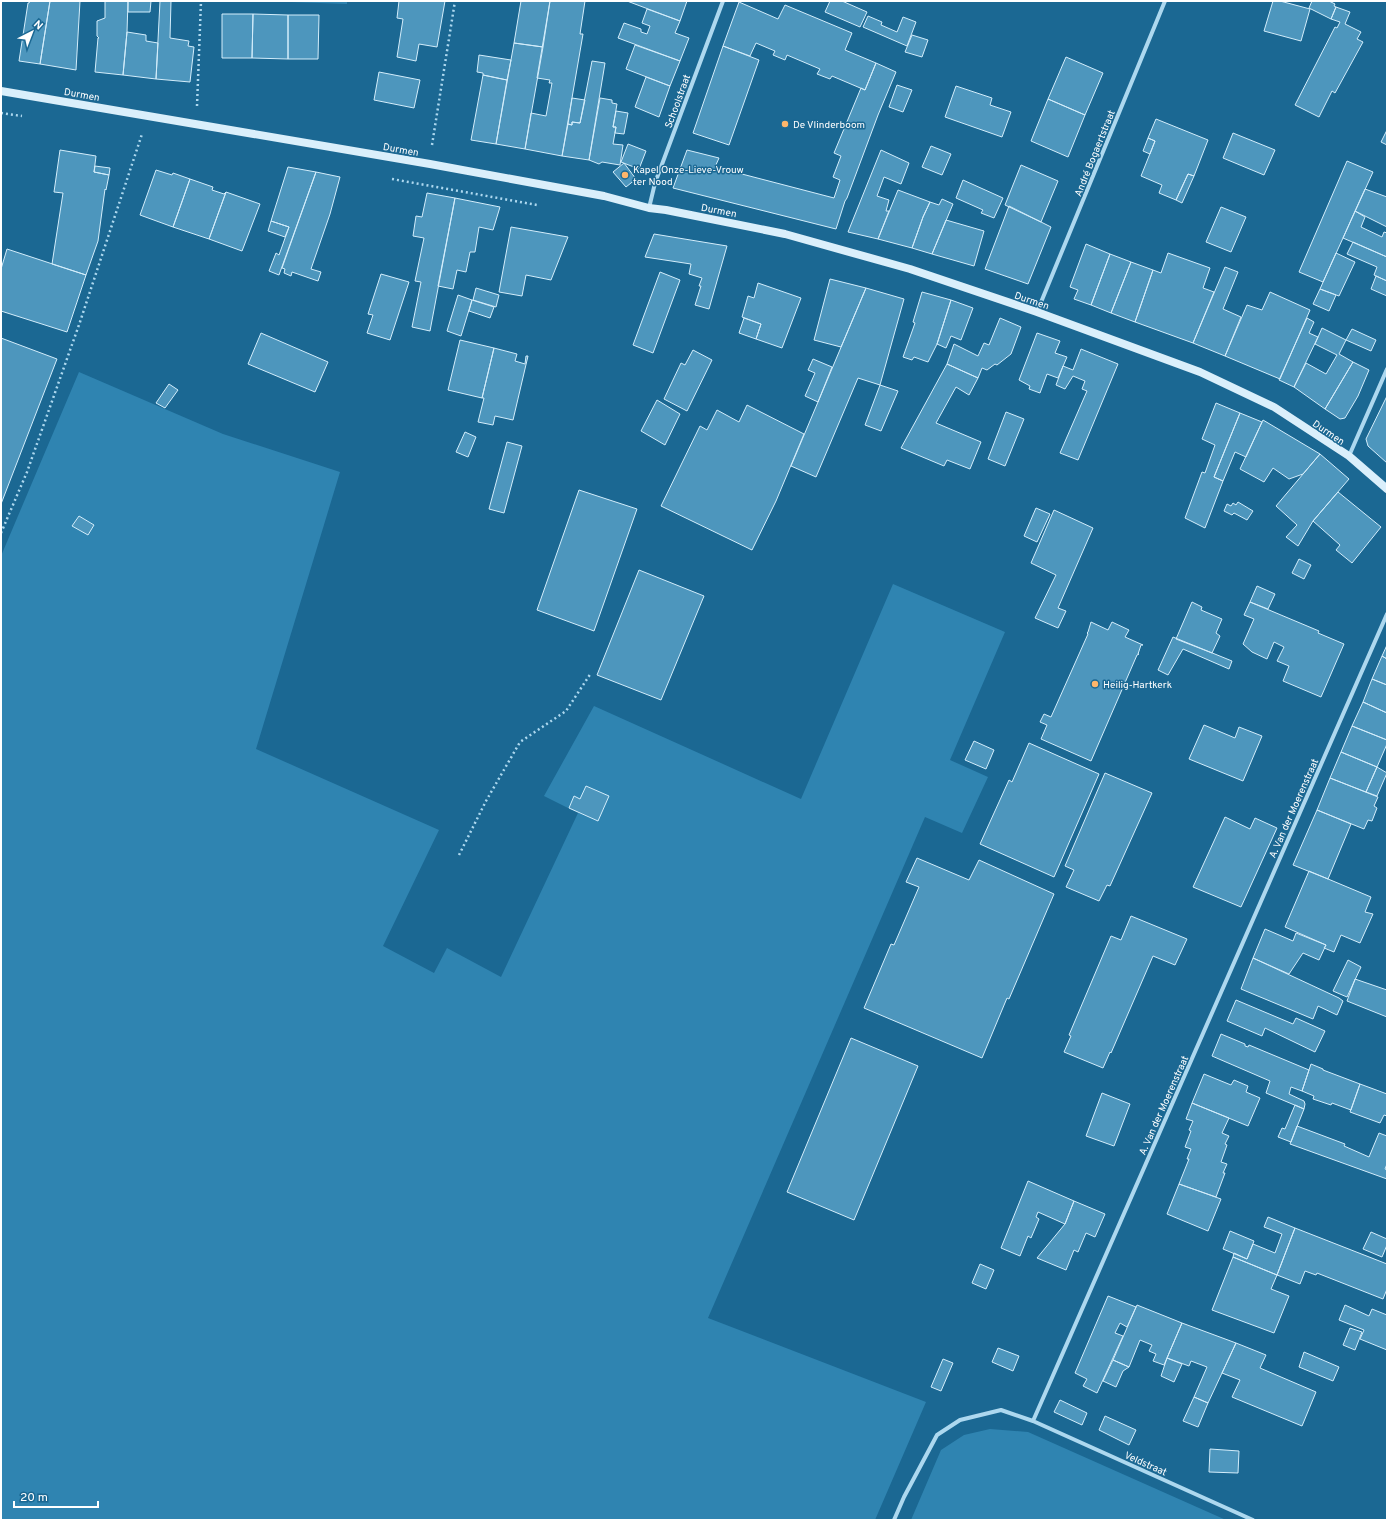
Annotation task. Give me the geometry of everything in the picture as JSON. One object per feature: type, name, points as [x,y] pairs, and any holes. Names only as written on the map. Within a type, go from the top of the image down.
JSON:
[{"type":"street","name":"Schoolstraat","points":[[649,208],[655,183],[723,1]]},
{"type":"street","name":"André Bogaertstraat","points":[[1037,312],[1165,1]]},
{"type":"street","name":"Durmen","points":[[1,91],[430,164],[604,196],[649,208],[666,210],[785,234],[910,269],[1037,312],[1200,372],[1274,407],[1349,456],[1387,489]]},
{"type":"street","points":[[1349,456],[1387,369]]},
{"type":"street","name":"A. Van der Moerenstraat","points":[[1033,1421],[1387,614]]},
{"type":"street","points":[[894,1520],[904,1497],[938,1435],[960,1420],[1001,1410],[1033,1421]]},
{"type":"street","name":"Veldstraat","points":[[1033,1421],[1253,1520]]},
{"type":"path","points":[[196,124],[201,1]]},
{"type":"path","points":[[430,164],[456,1]]},
{"type":"path","points":[[1,533],[27,472],[80,322],[147,116]]},
{"type":"path","points":[[459,855],[486,801],[520,742],[566,711],[591,673]]},
{"type":"shaded area","points":[[264,1],[347,1],[347,4]]},
{"type":"shaded area","points":[[79,372],[223,434],[340,472],[256,749],[439,830],[383,946],[434,973],[447,948],[501,977],[578,813],[544,796],[594,706],[801,799],[893,584],[1005,632],[950,760],[988,777],[962,833],[925,817],[708,1318],[926,1402],[875,1520],[1,1520],[1,556]]},
{"type":"shaded area","points":[[990,1429],[1028,1432],[1226,1520],[911,1520],[941,1450],[964,1435]]},
{"type":"building","points":[[30,1],[50,1],[40,64],[19,61],[28,3]]},
{"type":"building","points":[[50,1],[80,1],[76,70],[40,64]]},
{"type":"building","points":[[105,1],[128,1],[123,75],[95,72],[99,38],[97,36],[97,21],[105,18]]},
{"type":"building","points":[[128,1],[151,1],[150,12],[128,12]]},
{"type":"building","points":[[160,1],[171,1],[170,38],[189,41],[188,46],[194,47],[190,82],[156,79]]},
{"type":"building","points":[[399,1],[445,1],[437,47],[419,44],[416,61],[397,57],[403,19],[397,18]]},
{"type":"building","points":[[521,1],[550,1],[543,47],[514,43]]},
{"type":"building","points":[[550,1],[585,1],[580,34],[583,34],[562,156],[525,149],[531,113],[546,116],[552,83],[549,83],[550,80],[537,78]]},
{"type":"building","points":[[627,1],[687,1],[680,21]]},
{"type":"building","points":[[830,1],[842,1],[867,12],[860,27],[825,12]]},
{"type":"building","points":[[1273,1],[1280,1],[1310,9],[1301,41],[1264,31]]},
{"type":"building","points":[[1312,1],[1329,1],[1335,4],[1334,6],[1336,7],[1331,19],[1309,8]]},
{"type":"building","points":[[739,2],[778,19],[785,5],[852,33],[845,50],[876,63],[865,90],[832,76],[830,79],[817,74],[820,69],[787,55],[785,60],[773,55],[775,51],[756,43],[750,56],[723,46]]},
{"type":"building","points":[[1336,7],[1350,12],[1345,24],[1361,32],[1357,39],[1363,42],[1335,93],[1332,91],[1319,117],[1295,105],[1335,27],[1337,28],[1340,22],[1331,19]]},
{"type":"building","points":[[647,9],[680,21],[675,33],[689,38],[680,61],[618,38],[624,23],[641,29],[641,32],[647,34],[650,26],[642,23]]},
{"type":"building","points":[[222,14],[253,14],[252,58],[222,58]]},
{"type":"building","points":[[253,14],[288,15],[288,59],[252,58]]},
{"type":"building","points":[[288,15],[319,15],[318,59],[288,59]]},
{"type":"building","points":[[868,16],[882,22],[881,25],[897,32],[903,17],[916,22],[907,46],[863,27]]},
{"type":"building","points":[[127,32],[146,35],[146,41],[158,43],[156,79],[123,75]]},
{"type":"building","points":[[912,35],[928,40],[922,57],[905,52]]},
{"type":"building","points":[[514,43],[543,47],[525,149],[496,144]]},
{"type":"building","points":[[635,45],[680,61],[670,86],[626,69]]},
{"type":"building","points":[[723,46],[759,60],[729,145],[693,133]]},
{"type":"building","points":[[479,55],[511,60],[507,80],[483,75],[483,73],[477,72]]},
{"type":"building","points":[[1066,57],[1103,73],[1085,115],[1048,99]]},
{"type":"building","points":[[592,61],[605,63],[589,160],[562,156],[568,124],[572,125],[572,122],[580,123]]},
{"type":"building","points":[[876,63],[896,72],[845,201],[836,229],[673,188],[687,150],[719,158],[715,167],[834,198],[840,180],[833,177],[841,156],[834,153],[861,88],[865,90]]},
{"type":"building","points":[[379,72],[420,80],[414,108],[374,100]]},
{"type":"building","points":[[483,75],[507,80],[496,144],[471,140]]},
{"type":"building","points":[[646,77],[670,86],[659,117],[635,107]]},
{"type":"building","points":[[897,85],[912,90],[903,112],[889,107]]},
{"type":"building","points":[[956,86],[992,98],[990,105],[1011,112],[1002,137],[945,117]]},
{"type":"building","points":[[572,98],[585,100],[580,123],[572,122],[572,125],[568,124]]},
{"type":"building","points":[[600,98],[612,100],[612,103],[617,104],[613,127],[616,127],[613,144],[623,145],[620,165],[602,162],[599,164],[589,160]]},
{"type":"building","points":[[1048,99],[1085,115],[1068,157],[1031,141]]},
{"type":"building","points":[[616,111],[628,113],[624,134],[615,133],[616,127],[613,127]]},
{"type":"building","points":[[1156,119],[1208,140],[1194,176],[1188,174],[1176,200],[1159,193],[1162,185],[1141,176],[1155,141],[1148,138]]},
{"type":"building","points":[[1387,130],[1387,145],[1381,142]]},
{"type":"building","points":[[1233,133],[1275,150],[1264,175],[1223,158]]},
{"type":"building","points":[[1148,138],[1155,141],[1150,154],[1143,151]]},
{"type":"building","points":[[628,144],[646,151],[639,169],[621,162]]},
{"type":"building","points":[[931,146],[951,154],[942,175],[922,167]]},
{"type":"building","points":[[60,150],[96,156],[94,172],[109,175],[106,190],[105,189],[98,241],[86,275],[52,264],[63,193],[54,192]]},
{"type":"building","points":[[881,150],[909,163],[901,184],[884,177],[877,196],[889,200],[886,211],[889,211],[878,239],[848,232]]},
{"type":"building","points":[[1347,161],[1373,172],[1323,282],[1299,272]]},
{"type":"building","name":"Kapel Onze-Lieve-Vrouw ter Nood","points":[[624,163],[636,179],[626,187],[613,172]]},
{"type":"building","points":[[1021,165],[1058,181],[1041,222],[1005,205]]},
{"type":"building","points":[[95,166],[110,168],[109,175],[94,172]]},
{"type":"building","points":[[288,167],[316,172],[279,275],[269,271],[276,253],[279,255],[289,227],[271,221]]},
{"type":"building","points":[[156,170],[172,175],[173,173],[190,179],[173,227],[140,215]]},
{"type":"building","points":[[316,172],[340,177],[330,214],[311,269],[321,272],[318,281],[292,272],[291,276],[284,273],[285,269],[282,268]]},
{"type":"building","points":[[1188,174],[1194,176],[1182,203],[1176,200]]},
{"type":"building","points":[[190,179],[213,187],[212,190],[224,194],[226,192],[209,239],[173,227]]},
{"type":"building","points":[[963,180],[1003,198],[994,218],[981,213],[983,210],[956,198]]},
{"type":"building","points":[[1365,189],[1387,197],[1387,227],[1355,211]]},
{"type":"building","points":[[898,190],[930,202],[912,248],[878,239]]},
{"type":"building","points":[[226,192],[260,204],[242,251],[209,239]]},
{"type":"building","points":[[427,193],[455,198],[430,331],[412,327],[421,282],[415,281],[424,238],[413,236],[416,216],[422,217]]},
{"type":"building","points":[[455,198],[500,207],[493,230],[479,227],[475,252],[470,252],[466,272],[457,270],[453,289],[438,286]]},
{"type":"building","points":[[942,199],[953,204],[932,254],[912,248],[930,202],[939,205]]},
{"type":"building","points":[[1009,206],[1051,227],[1028,284],[985,269]]},
{"type":"building","points":[[1221,207],[1246,217],[1231,252],[1206,242]]},
{"type":"building","points":[[1355,211],[1365,217],[1361,227],[1382,237],[1384,232],[1387,233],[1387,257],[1343,238]]},
{"type":"building","points":[[946,220],[984,231],[974,266],[932,254]]},
{"type":"building","points":[[271,221],[289,227],[285,237],[268,231]]},
{"type":"building","points":[[511,227],[568,237],[551,280],[526,275],[522,296],[499,292]]},
{"type":"building","points":[[654,234],[727,246],[709,309],[695,305],[702,278],[689,274],[691,264],[645,257]]},
{"type":"building","points":[[1353,242],[1387,257],[1387,281],[1374,275],[1377,267],[1347,254]]},
{"type":"building","points":[[1086,244],[1110,254],[1091,305],[1074,299],[1078,290],[1070,287]]},
{"type":"building","points":[[7,249],[86,275],[67,332],[1,311],[1,269]]},
{"type":"building","points":[[1168,253],[1210,268],[1203,288],[1214,292],[1193,343],[1135,322],[1153,270],[1161,273]]},
{"type":"building","points":[[1336,253],[1355,262],[1339,296],[1320,289]]},
{"type":"building","points":[[1110,254],[1131,262],[1111,313],[1091,305]]},
{"type":"building","points":[[1131,262],[1153,270],[1135,322],[1111,313]]},
{"type":"building","points":[[1225,267],[1238,272],[1223,309],[1241,317],[1225,356],[1193,343]]},
{"type":"building","points":[[660,272],[680,280],[653,353],[633,345]]},
{"type":"building","points":[[381,274],[409,282],[390,340],[367,333],[373,315],[368,314]]},
{"type":"building","points":[[1376,276],[1387,281],[1387,296],[1371,289]]},
{"type":"building","points":[[830,279],[866,288],[841,347],[814,340]]},
{"type":"building","points":[[758,283],[801,298],[782,348],[756,339],[761,324],[742,317],[748,296],[754,298]]},
{"type":"building","points":[[476,288],[499,295],[496,307],[473,300]]},
{"type":"building","points":[[866,288],[904,299],[880,385],[858,378],[816,477],[791,466]]},
{"type":"building","points":[[1320,289],[1336,295],[1329,311],[1313,304]]},
{"type":"building","points":[[922,292],[951,300],[937,344],[928,362],[914,357],[912,360],[903,357],[915,323],[913,322]]},
{"type":"building","points":[[1270,292],[1310,310],[1280,379],[1225,356],[1247,305],[1262,310]]},
{"type":"building","points":[[458,295],[472,300],[461,336],[447,331]]},
{"type":"building","points":[[472,300],[494,307],[490,318],[469,311]]},
{"type":"building","points":[[951,300],[973,308],[961,340],[951,336],[946,348],[937,344]]},
{"type":"building","points":[[744,318],[761,324],[756,339],[739,333]]},
{"type":"building","points":[[1000,318],[1021,327],[1011,354],[997,365],[995,364],[987,370],[982,368],[978,378],[947,364],[954,344],[978,356],[984,343],[989,345]]},
{"type":"building","points":[[1307,318],[1314,322],[1309,333],[1318,337],[1294,387],[1279,380]]},
{"type":"building","points":[[1322,328],[1346,340],[1339,354],[1353,362],[1325,409],[1294,387],[1306,363],[1326,374],[1337,355],[1315,344]]},
{"type":"building","points":[[1352,329],[1376,340],[1371,351],[1346,340]]},
{"type":"building","points":[[261,333],[328,362],[315,392],[248,364]]},
{"type":"building","points":[[1037,333],[1060,341],[1055,353],[1067,357],[1058,378],[1047,374],[1040,393],[1029,389],[1030,386],[1019,380]]},
{"type":"building","points":[[1,338],[57,359],[1,504]]},
{"type":"building","points":[[460,340],[494,348],[482,398],[448,390]]},
{"type":"building","points":[[494,348],[517,354],[515,361],[525,364],[526,356],[528,356],[513,420],[495,416],[493,425],[478,422]]},
{"type":"building","points":[[1081,349],[1118,364],[1078,460],[1060,453],[1087,391],[1082,389],[1085,381],[1073,376],[1065,389],[1056,385],[1063,366],[1073,370]]},
{"type":"building","points":[[693,350],[712,360],[687,411],[664,399],[681,363],[685,365]]},
{"type":"building","points":[[813,359],[832,367],[818,402],[805,396],[815,373],[808,370]]},
{"type":"building","points":[[1353,362],[1369,370],[1358,396],[1345,418],[1340,419],[1325,409]]},
{"type":"building","points":[[947,364],[978,378],[969,395],[956,387],[936,423],[981,442],[970,469],[947,460],[944,466],[901,448]]},
{"type":"building","points":[[169,384],[178,390],[165,408],[156,403]]},
{"type":"building","points":[[880,385],[898,391],[881,431],[865,425]]},
{"type":"building","points":[[1387,396],[1387,463],[1368,446],[1366,439]]},
{"type":"building","points":[[657,400],[680,414],[665,445],[641,431]]},
{"type":"building","points":[[1216,403],[1240,413],[1214,477],[1223,481],[1205,528],[1185,518],[1202,472],[1205,473],[1215,445],[1202,439]]},
{"type":"building","points":[[747,405],[804,434],[776,501],[752,550],[661,506],[700,426],[707,430],[717,410],[739,422]]},
{"type":"building","points":[[1006,412],[1024,419],[1005,466],[988,459]]},
{"type":"building","points":[[1240,413],[1262,422],[1246,457],[1235,452],[1223,481],[1214,477]]},
{"type":"building","points":[[1263,420],[1320,454],[1303,474],[1289,479],[1273,468],[1264,482],[1240,469]]},
{"type":"building","points":[[465,432],[476,437],[468,457],[456,452]]},
{"type":"building","points":[[507,442],[522,446],[504,513],[489,509]]},
{"type":"building","points":[[1320,454],[1349,479],[1313,521],[1298,546],[1286,537],[1297,525],[1276,506]]},
{"type":"building","points":[[579,490],[637,509],[594,631],[537,610]]},
{"type":"building","points":[[1338,492],[1381,527],[1352,563],[1336,550],[1340,545],[1313,521]]},
{"type":"building","points":[[1238,502],[1253,511],[1247,520],[1234,513],[1232,515],[1224,511],[1227,504],[1231,506],[1233,503],[1236,505]]},
{"type":"building","points":[[1036,508],[1050,514],[1037,542],[1024,536]]},
{"type":"building","points":[[1054,510],[1093,528],[1058,608],[1066,611],[1058,628],[1035,618],[1056,575],[1031,563]]},
{"type":"building","points":[[79,516],[94,525],[88,535],[72,526]]},
{"type":"building","points":[[1299,559],[1311,565],[1304,579],[1292,573]]},
{"type":"building","points":[[639,570],[704,596],[661,700],[597,675]]},
{"type":"building","points":[[1257,586],[1275,594],[1268,609],[1250,602]]},
{"type":"building","points":[[1192,602],[1202,607],[1201,610],[1222,619],[1216,633],[1220,636],[1212,653],[1176,639]]},
{"type":"building","points":[[1250,602],[1319,631],[1318,633],[1344,644],[1321,697],[1283,681],[1289,666],[1277,661],[1284,647],[1274,642],[1267,659],[1252,652],[1243,644],[1254,619],[1244,615]]},
{"type":"building","name":"Heilig-Hartkerk","points":[[1091,622],[1108,630],[1112,622],[1129,630],[1125,637],[1143,645],[1141,645],[1139,654],[1137,655],[1091,761],[1041,739],[1047,725],[1040,722],[1044,714],[1051,717],[1088,634],[1087,633]]},
{"type":"building","points":[[1173,637],[1232,661],[1229,669],[1183,649],[1168,675],[1158,670]]},
{"type":"building","points":[[1387,645],[1387,659],[1382,656]]},
{"type":"building","points":[[1382,656],[1387,659],[1387,685],[1372,679]]},
{"type":"building","points":[[1372,679],[1387,685],[1387,713],[1363,702]]},
{"type":"building","points":[[1363,702],[1387,713],[1387,740],[1352,726]]},
{"type":"building","points":[[1204,725],[1235,738],[1239,727],[1262,736],[1243,781],[1189,759]]},
{"type":"building","points":[[1352,726],[1387,740],[1387,744],[1377,767],[1341,752]]},
{"type":"building","points":[[974,741],[994,750],[986,769],[965,760]]},
{"type":"building","points":[[1029,743],[1099,774],[1054,877],[980,844],[1009,780],[1012,782]]},
{"type":"building","points":[[1341,752],[1377,767],[1366,792],[1330,778]]},
{"type":"building","points":[[1377,767],[1387,773],[1377,796],[1366,792]]},
{"type":"building","points":[[1105,773],[1152,793],[1110,886],[1107,885],[1099,901],[1066,887],[1074,870],[1065,866]]},
{"type":"building","points":[[1330,778],[1378,797],[1374,806],[1377,808],[1372,821],[1368,820],[1364,829],[1317,810]]},
{"type":"building","points":[[586,786],[609,796],[598,821],[569,808],[574,796],[580,799]]},
{"type":"building","points":[[1317,810],[1351,824],[1328,879],[1293,865]]},
{"type":"building","points":[[1225,817],[1250,829],[1255,818],[1277,828],[1241,907],[1193,887]]},
{"type":"building","points":[[917,858],[969,880],[979,860],[1054,894],[1009,999],[1007,998],[982,1058],[864,1008],[891,944],[894,945],[919,887],[906,882]]},
{"type":"building","points":[[1309,871],[1371,897],[1365,912],[1373,914],[1360,943],[1341,935],[1334,952],[1324,948],[1326,945],[1285,927]]},
{"type":"building","points":[[1131,916],[1187,939],[1175,965],[1153,956],[1103,1068],[1064,1052],[1071,1036],[1069,1035],[1111,936],[1121,940]]},
{"type":"building","points":[[1265,929],[1293,941],[1296,933],[1326,945],[1319,960],[1303,953],[1289,974],[1253,958]]},
{"type":"building","points":[[1253,958],[1339,998],[1343,1001],[1337,1015],[1318,1006],[1313,1019],[1241,989]]},
{"type":"building","points":[[1348,960],[1361,967],[1347,997],[1333,991]]},
{"type":"building","points":[[1355,979],[1387,990],[1387,1017],[1347,1001]]},
{"type":"building","points":[[1236,1000],[1293,1024],[1296,1018],[1325,1031],[1315,1052],[1265,1028],[1262,1036],[1227,1021]]},
{"type":"building","points":[[1221,1034],[1245,1044],[1245,1046],[1248,1047],[1249,1045],[1309,1070],[1302,1091],[1291,1087],[1289,1094],[1304,1101],[1304,1109],[1266,1093],[1270,1081],[1212,1056]]},
{"type":"building","points":[[851,1038],[918,1066],[854,1220],[787,1192]]},
{"type":"building","points":[[1311,1064],[1360,1084],[1351,1110],[1332,1103],[1331,1105],[1313,1099],[1314,1096],[1302,1091]]},
{"type":"building","points":[[1204,1074],[1231,1085],[1234,1080],[1248,1086],[1246,1092],[1260,1098],[1248,1126],[1192,1103]]},
{"type":"building","points":[[1360,1084],[1387,1094],[1387,1116],[1384,1115],[1380,1123],[1350,1112]]},
{"type":"building","points":[[1102,1093],[1130,1104],[1114,1146],[1086,1136]]},
{"type":"building","points":[[1192,1103],[1229,1118],[1222,1133],[1229,1136],[1225,1144],[1227,1145],[1221,1162],[1227,1164],[1216,1197],[1179,1184],[1189,1159],[1187,1159],[1191,1149],[1185,1147],[1193,1121],[1186,1119]]},
{"type":"building","points":[[1295,1105],[1304,1109],[1291,1142],[1278,1137],[1282,1128],[1285,1129]]},
{"type":"building","points":[[1297,1126],[1345,1144],[1344,1146],[1369,1157],[1379,1133],[1387,1136],[1387,1164],[1385,1169],[1387,1170],[1387,1179],[1290,1144]]},
{"type":"building","points":[[1028,1181],[1074,1201],[1065,1224],[1038,1212],[1036,1217],[1039,1219],[1031,1238],[1028,1236],[1020,1256],[1001,1248]]},
{"type":"building","points":[[1179,1184],[1221,1199],[1208,1231],[1167,1214]]},
{"type":"building","points":[[1074,1201],[1105,1214],[1095,1237],[1086,1233],[1078,1252],[1074,1250],[1066,1270],[1037,1258],[1065,1224]]},
{"type":"building","points":[[1268,1217],[1295,1228],[1277,1275],[1233,1257],[1234,1253],[1247,1259],[1253,1244],[1275,1253],[1282,1234],[1264,1227]]},
{"type":"building","points":[[1295,1228],[1387,1264],[1387,1289],[1383,1299],[1317,1273],[1316,1275],[1305,1271],[1300,1284],[1277,1275]]},
{"type":"building","points":[[1230,1231],[1254,1241],[1247,1259],[1223,1249]]},
{"type":"building","points":[[1371,1232],[1387,1239],[1387,1245],[1382,1257],[1363,1249]]},
{"type":"building","points":[[1233,1257],[1277,1275],[1271,1289],[1289,1296],[1274,1333],[1212,1310]]},
{"type":"building","points":[[980,1264],[994,1270],[986,1289],[972,1283]]},
{"type":"building","points":[[1108,1296],[1136,1307],[1127,1327],[1120,1323],[1115,1333],[1123,1336],[1097,1393],[1083,1386],[1087,1379],[1075,1373]]},
{"type":"building","points":[[1137,1305],[1182,1323],[1164,1365],[1153,1361],[1156,1354],[1149,1351],[1152,1345],[1140,1340],[1129,1367],[1113,1360]]},
{"type":"building","points":[[1345,1305],[1369,1316],[1372,1309],[1387,1315],[1387,1350],[1360,1339],[1364,1330],[1339,1320]]},
{"type":"building","points":[[1182,1323],[1236,1343],[1208,1403],[1194,1397],[1207,1367],[1191,1361],[1189,1366],[1167,1358]]},
{"type":"building","points":[[1350,1328],[1362,1332],[1355,1350],[1343,1345]]},
{"type":"building","points":[[1236,1343],[1266,1355],[1260,1368],[1316,1392],[1302,1426],[1232,1397],[1240,1380],[1222,1373]]},
{"type":"building","points":[[998,1348],[1019,1356],[1013,1371],[992,1362]]},
{"type":"building","points":[[1304,1352],[1339,1367],[1333,1381],[1299,1367]]},
{"type":"building","points":[[1167,1358],[1182,1364],[1174,1382],[1161,1376]]},
{"type":"building","points":[[943,1359],[953,1363],[941,1391],[931,1387]]},
{"type":"building","points":[[1113,1360],[1129,1367],[1123,1371],[1116,1387],[1103,1381]]},
{"type":"building","points":[[1194,1397],[1208,1403],[1198,1427],[1183,1421]]},
{"type":"building","points":[[1060,1400],[1087,1413],[1082,1425],[1054,1412]]},
{"type":"building","points":[[1105,1416],[1136,1430],[1129,1445],[1099,1430]]},
{"type":"building","points":[[1210,1449],[1239,1451],[1238,1473],[1209,1472]]},
{"type":"place","name":"De Vlinderboom","points":[[785,124]]},
{"type":"place","name":"Kapel Onze-Lieve-Vrouw ter Nood","points":[[625,175]]},
{"type":"place","name":"Heilig-Hartkerk","points":[[1095,684]]}]
